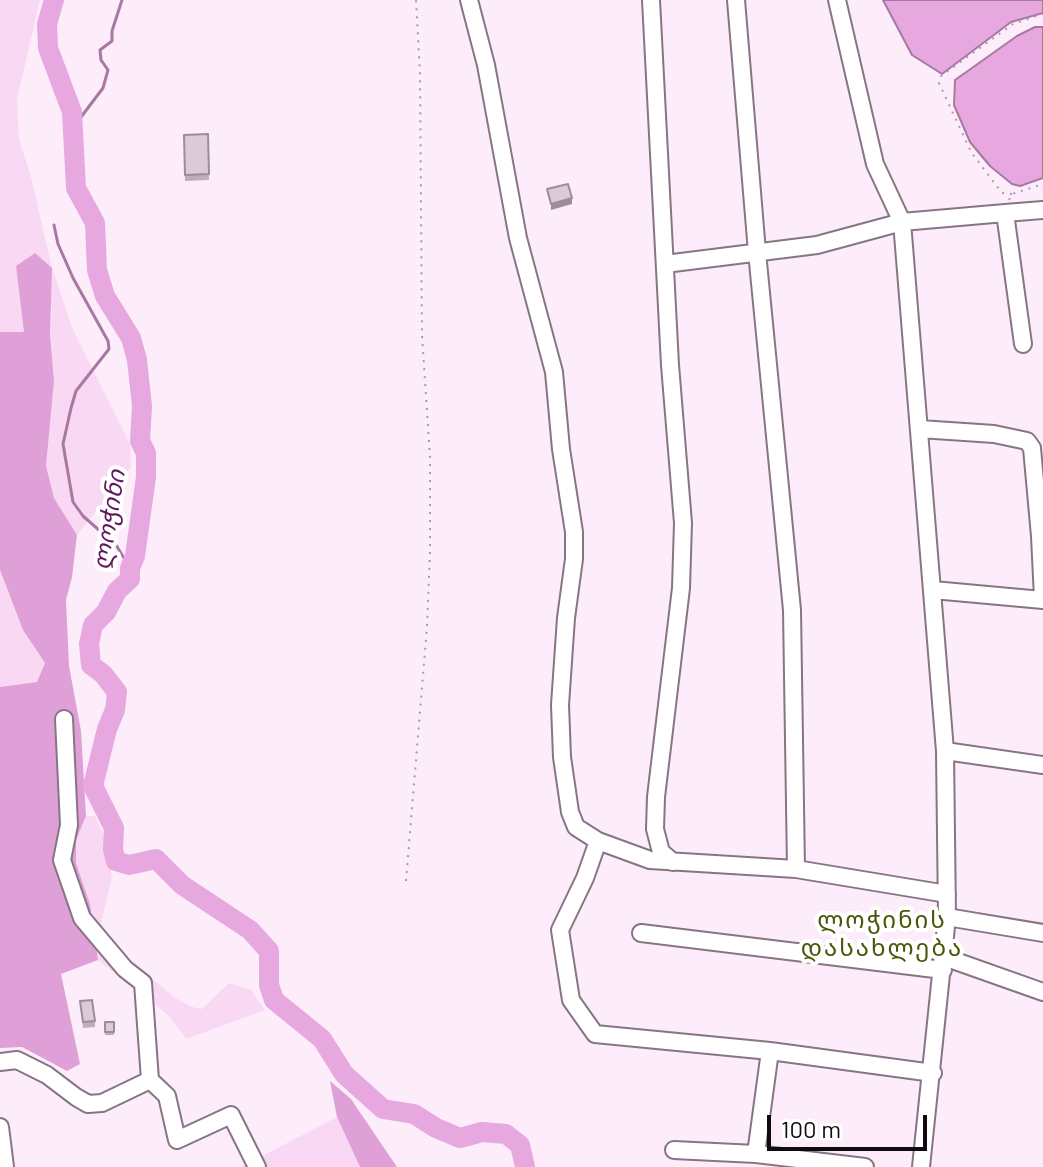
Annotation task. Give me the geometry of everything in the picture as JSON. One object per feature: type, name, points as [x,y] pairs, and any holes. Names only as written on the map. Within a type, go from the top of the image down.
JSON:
[{"type":"street","points":[[469,0],[486,65],[518,238],[554,372],[561,449],[574,532],[560,705],[562,757],[570,812],[576,827],[598,841],[650,860],[796,869],[947,894]]},
{"type":"street","points":[[651,0],[683,523],[681,588],[659,754],[655,829],[661,852],[673,862]]},
{"type":"street","points":[[736,0],[792,610],[796,869]]},
{"type":"street","points":[[837,0],[875,164],[902,222],[945,751],[947,917],[921,1167]]},
{"type":"street","points":[[665,264],[817,245],[902,222],[1043,210]]},
{"type":"street","points":[[1005,213],[1023,344]]},
{"type":"street","points":[[920,429],[994,434],[1027,441],[1032,448],[1043,599],[933,590]]},
{"type":"street","points":[[64,719],[69,825],[62,860],[82,918],[125,969],[143,983],[150,1080],[167,1096],[177,1140],[231,1115],[257,1167]]},
{"type":"street","points":[[945,751],[1043,765]]},
{"type":"street","points":[[598,841],[585,878],[560,930],[571,1000],[595,1034],[770,1051],[933,1073]]},
{"type":"street","points":[[947,917],[1043,933]]},
{"type":"street","points":[[641,933],[943,963],[1043,992]]},
{"type":"street","points":[[756,1154],[770,1051]]},
{"type":"street","points":[[0,1062],[17,1060],[47,1075],[88,1104],[102,1103],[150,1080]]},
{"type":"street","points":[[0,1127],[5,1167]]},
{"type":"street","points":[[674,1150],[756,1154],[865,1167]]},
{"type":"path","points":[[406,881],[427,627],[430,552],[430,458],[422,335],[420,73],[416,0]]},
{"type":"path","points":[[1043,14],[1013,24],[941,76],[939,83],[971,152],[1002,193],[1012,194],[1043,184]]},
{"type":"path","points":[[1005,213],[1012,194]]},
{"type":"shaded area","points":[[0,0],[40,0],[17,99],[19,139],[52,268],[73,330],[130,444],[131,467],[77,535],[54,498],[46,466],[54,381],[50,335],[52,306],[16,266],[24,332],[0,332]]},
{"type":"shaded area","points":[[883,0],[1043,0],[1043,13],[1011,22],[942,74],[912,55]]},
{"type":"shaded area","points":[[1035,27],[1043,27],[1043,178],[1020,186],[1012,184],[990,166],[970,142],[954,105],[955,80],[1017,36]]},
{"type":"shaded area","points":[[35,253],[52,268],[50,335],[54,381],[46,466],[54,498],[77,535],[66,600],[69,666],[81,731],[86,816],[76,840],[76,863],[90,904],[98,960],[61,974],[80,1064],[67,1071],[22,1047],[0,1048],[0,687],[37,682],[45,663],[23,630],[0,570],[0,332],[24,332],[16,266]]},
{"type":"shaded area","points":[[0,570],[23,630],[45,663],[37,682],[0,687]]},
{"type":"shaded area","points":[[86,816],[95,816],[105,837],[112,878],[101,923],[113,946],[174,997],[192,1007],[202,1009],[229,983],[251,990],[265,1010],[186,1039],[168,1015],[98,960],[90,904],[76,863],[76,840]]},
{"type":"shaded area","points":[[330,1081],[351,1099],[397,1167],[360,1167],[337,1117]]},
{"type":"shaded area","points":[[337,1117],[360,1167],[241,1167]]},
{"type":"building","points":[[208,134],[209,174],[185,175],[184,135]]},
{"type":"building","points":[[568,184],[572,198],[551,204],[547,189]]},
{"type":"building","points":[[92,1000],[95,1021],[83,1022],[80,1001]]},
{"type":"building","points":[[105,1022],[114,1022],[114,1032],[105,1032]]},
{"type":"waterway","name":"ლოჭინი","points":[[54,0],[47,24],[48,48],[72,112],[76,188],[95,223],[97,270],[105,296],[131,338],[137,360],[142,406],[140,441],[146,453],[146,477],[130,579],[117,591],[106,612],[93,625],[89,644],[91,665],[103,674],[117,692],[115,710],[107,729],[93,786],[114,828],[116,861],[129,865],[156,859],[182,885],[250,930],[269,951],[269,985],[274,1000],[322,1039],[344,1074],[383,1109],[414,1114],[460,1138],[482,1132],[506,1134],[520,1145],[525,1167]]},
{"type":"waterway","points":[[72,129],[103,88],[108,70],[101,60],[100,50],[112,41],[122,0]]},
{"type":"waterway","points":[[54,225],[58,244],[73,278],[108,341],[109,349],[76,391],[71,408],[63,444],[73,502],[83,516],[116,545],[130,568]]},
{"type":"district","name":"ლოჭინის დასახლება","points":[[882,934]]}]
